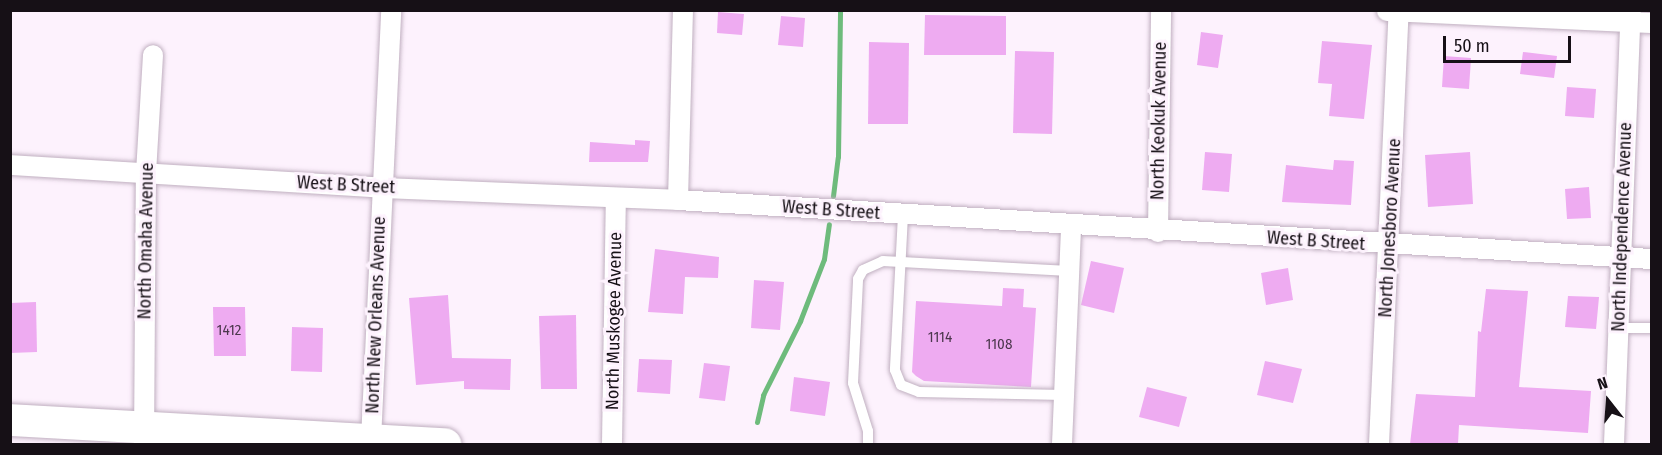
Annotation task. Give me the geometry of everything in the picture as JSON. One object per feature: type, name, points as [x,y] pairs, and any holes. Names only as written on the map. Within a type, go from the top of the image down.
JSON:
[{"type":"main road","points":[[10,420],[144,436],[371,440],[445,444]]},
{"type":"street","name":"North New Orleans Avenue","points":[[371,440],[391,10]]},
{"type":"street","points":[[678,200],[683,10]]},
{"type":"street","name":"North Keokuk Avenue","points":[[1158,232],[1161,10]]},
{"type":"street","points":[[1387,10],[1631,16],[1652,23]]},
{"type":"street","name":"North Jonesboro Avenue","points":[[1379,444],[1390,246],[1399,11]]},
{"type":"street","name":"North Independence Avenue","points":[[1614,444],[1631,16]]},
{"type":"street","name":"North Omaha Avenue","points":[[144,436],[146,173],[153,55]]},
{"type":"street","name":"West B Street","points":[[10,165],[381,188],[678,200],[1158,232],[1652,259]]},
{"type":"street","name":"North Muskogee Avenue","points":[[612,444],[616,198]]},
{"type":"street","points":[[1062,444],[1071,226]]},
{"type":"lane","points":[[903,215],[895,370],[901,385],[919,392],[1064,395]]},
{"type":"lane","points":[[868,444],[868,431],[853,383],[858,279],[872,264],[901,261],[1069,271]]},
{"type":"lane","points":[[1618,328],[1652,328]]},
{"type":"building","points":[[718,12],[744,14],[742,35],[717,33]]},
{"type":"building","points":[[925,15],[1006,16],[1006,55],[924,55]]},
{"type":"building","points":[[781,16],[805,18],[803,47],[778,45]]},
{"type":"building","points":[[1201,32],[1223,35],[1218,68],[1197,65]]},
{"type":"building","points":[[1322,41],[1372,45],[1364,119],[1329,116],[1332,84],[1318,83]]},
{"type":"building","points":[[869,42],[909,43],[908,124],[868,124]]},
{"type":"building","points":[[1015,51],[1054,52],[1052,134],[1013,133]]},
{"type":"building","points":[[1523,52],[1557,56],[1554,78],[1520,74]]},
{"type":"building","points":[[1444,56],[1471,58],[1469,89],[1442,87]]},
{"type":"building","points":[[1567,87],[1596,89],[1594,118],[1565,116]]},
{"type":"building","points":[[635,140],[650,141],[648,162],[589,162],[590,142],[635,145]]},
{"type":"building","points":[[1205,152],[1232,154],[1229,192],[1202,190]]},
{"type":"building","points":[[1470,152],[1473,204],[1428,207],[1425,155]]},
{"type":"building","points":[[1334,160],[1354,161],[1351,205],[1282,202],[1286,165],[1333,170]]},
{"type":"building","points":[[1589,187],[1591,218],[1567,219],[1565,189]]},
{"type":"building","points":[[655,249],[719,257],[718,278],[685,277],[683,314],[648,312]]},
{"type":"building","points":[[1091,261],[1124,268],[1114,313],[1081,305]]},
{"type":"building","points":[[1288,268],[1293,300],[1266,305],[1261,273]]},
{"type":"building","points":[[754,280],[784,282],[780,330],[751,328]]},
{"type":"building","points":[[1003,288],[1024,289],[1023,307],[1036,308],[1031,387],[924,381],[912,372],[916,301],[1002,306]]},
{"type":"building","points":[[1486,289],[1528,291],[1519,387],[1591,391],[1588,433],[1459,425],[1458,444],[1410,444],[1416,394],[1475,397],[1478,331],[1481,332]]},
{"type":"building","points":[[448,295],[452,358],[511,359],[510,390],[464,389],[464,381],[416,385],[409,298]]},
{"type":"building","points":[[1568,296],[1599,297],[1596,329],[1565,327]]},
{"type":"building","points":[[36,302],[37,352],[10,353],[10,303]]},
{"type":"building","points":[[213,307],[245,307],[246,356],[214,356]]},
{"type":"building","points":[[576,315],[577,389],[541,389],[539,316]]},
{"type":"building","points":[[292,327],[323,328],[322,372],[291,371]]},
{"type":"building","points":[[639,359],[672,360],[670,394],[637,392]]},
{"type":"building","points":[[1265,361],[1302,369],[1293,403],[1257,395]]},
{"type":"building","points":[[704,363],[730,366],[725,401],[699,398]]},
{"type":"building","points":[[794,377],[830,382],[825,416],[790,411]]},
{"type":"building","points":[[1147,387],[1187,397],[1179,427],[1139,417]]},
{"type":"waterway","points":[[833,196],[838,157],[840,10]]},
{"type":"waterway","points":[[757,422],[763,395],[800,321],[824,259],[829,224]]}]
